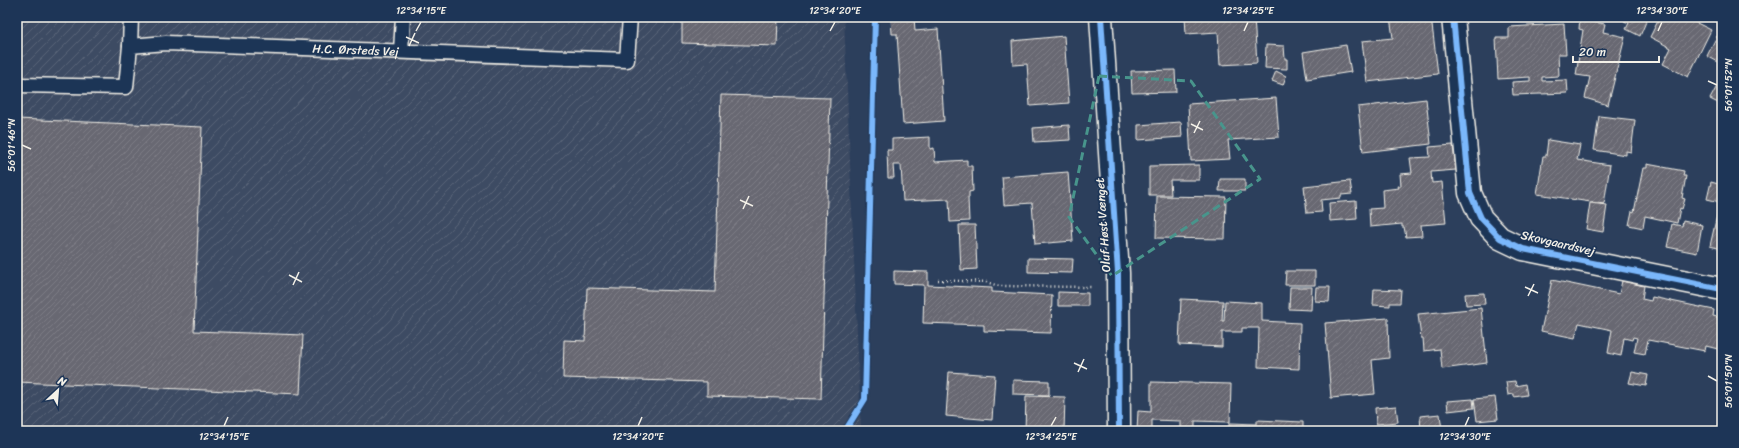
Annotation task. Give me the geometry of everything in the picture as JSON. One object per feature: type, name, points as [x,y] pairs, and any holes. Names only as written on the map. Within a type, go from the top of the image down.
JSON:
[{"type":"street","name":"Oluf Høst Vænget","points":[[1101,17],[1118,288],[1119,431]]},
{"type":"street","name":"Skovgaardsvej","points":[[1453,17],[1470,193],[1480,218],[1500,238],[1524,249],[1722,289]]},
{"type":"lane","points":[[17,85],[126,87],[130,46],[130,17]]},
{"type":"lane","points":[[401,51],[403,17]]},
{"type":"lane","name":"H.C. Ørsteds Vej","points":[[130,46],[166,43],[627,60],[630,17]]},
{"type":"path","points":[[938,280],[986,282],[999,286],[1118,288]]},
{"type":"highlighted area","points":[[1099,76],[1191,81],[1260,179],[1112,276],[1069,217]]},
{"type":"shaded area","points":[[17,17],[844,17],[861,431],[17,431]]},
{"type":"building","points":[[682,17],[778,17],[777,46],[682,43]]},
{"type":"building","points":[[914,17],[915,31],[938,29],[944,121],[903,124],[897,34],[892,34],[891,18]]},
{"type":"building","points":[[1185,17],[1254,17],[1257,63],[1220,65],[1218,32],[1186,34]]},
{"type":"building","points":[[1390,17],[1431,17],[1438,74],[1367,82],[1362,41],[1393,38]]},
{"type":"building","points":[[1580,17],[1589,17],[1588,21],[1605,24],[1603,32],[1625,37],[1608,105],[1585,98],[1590,77],[1576,75],[1583,30],[1579,29]]},
{"type":"building","points":[[1627,17],[1648,17],[1640,36],[1626,29],[1629,23],[1624,21]]},
{"type":"building","points":[[1660,17],[1685,17],[1711,30],[1688,77],[1663,64],[1671,48],[1650,37]]},
{"type":"building","points":[[1564,24],[1566,54],[1558,54],[1559,76],[1542,77],[1542,81],[1567,80],[1568,93],[1513,95],[1512,82],[1530,81],[1530,77],[1498,79],[1496,38],[1509,38],[1509,27]]},
{"type":"building","points":[[1064,36],[1069,103],[1030,106],[1027,64],[1013,65],[1012,41]]},
{"type":"building","points":[[1717,36],[1722,38],[1722,64],[1707,56]]},
{"type":"building","points":[[1266,45],[1284,46],[1285,59],[1287,59],[1287,69],[1265,68]]},
{"type":"building","points":[[1346,45],[1351,72],[1307,79],[1303,52]]},
{"type":"building","points":[[1175,70],[1176,92],[1132,93],[1131,71]]},
{"type":"building","points":[[1276,71],[1286,76],[1283,85],[1272,81]]},
{"type":"building","points":[[1722,77],[1722,105],[1710,99]]},
{"type":"building","points":[[721,95],[830,98],[821,399],[707,396],[707,382],[563,378],[564,340],[585,341],[587,288],[715,292]]},
{"type":"building","points":[[1276,98],[1279,137],[1228,140],[1230,159],[1191,161],[1188,104]]},
{"type":"building","points":[[1426,99],[1431,144],[1363,152],[1358,107]]},
{"type":"building","points":[[1599,116],[1635,120],[1631,152],[1626,151],[1626,155],[1594,150]]},
{"type":"building","points":[[17,119],[202,127],[194,331],[303,335],[300,394],[17,382]]},
{"type":"building","points":[[1181,122],[1182,137],[1138,140],[1138,125]]},
{"type":"building","points":[[1069,125],[1070,140],[1034,142],[1033,128]]},
{"type":"building","points":[[930,137],[930,149],[934,148],[935,162],[967,160],[967,166],[972,166],[973,191],[969,192],[968,198],[969,221],[950,222],[949,199],[903,201],[901,165],[893,165],[894,178],[888,178],[887,150],[892,150],[892,139]]},
{"type":"building","points":[[1548,140],[1580,145],[1577,160],[1610,165],[1604,204],[1537,194],[1543,156],[1546,156]]},
{"type":"building","points":[[1453,145],[1456,170],[1431,172],[1432,183],[1442,182],[1446,223],[1421,225],[1422,236],[1406,237],[1402,224],[1370,227],[1369,209],[1383,208],[1382,190],[1399,188],[1398,186],[1401,186],[1400,174],[1412,173],[1410,158],[1430,157],[1429,147]]},
{"type":"building","points":[[1647,164],[1684,171],[1683,176],[1686,176],[1682,198],[1685,199],[1682,209],[1680,208],[1677,223],[1645,216],[1643,228],[1629,225],[1632,211],[1634,212],[1643,168],[1647,168]]},
{"type":"building","points":[[1199,165],[1199,180],[1170,180],[1171,195],[1149,195],[1149,166]]},
{"type":"building","points":[[1068,172],[1073,241],[1035,244],[1032,203],[1004,205],[1002,177]]},
{"type":"building","points":[[1220,179],[1245,179],[1245,191],[1219,191]]},
{"type":"building","points":[[1350,181],[1352,194],[1341,195],[1341,198],[1321,200],[1322,212],[1307,213],[1304,186]]},
{"type":"building","points":[[1711,182],[1722,185],[1722,249],[1710,246],[1720,202],[1707,199]]},
{"type":"building","points":[[1157,196],[1226,197],[1225,239],[1156,238]]},
{"type":"building","points":[[1356,201],[1357,219],[1330,221],[1329,203]]},
{"type":"building","points":[[1590,203],[1607,205],[1603,232],[1586,229]]},
{"type":"building","points":[[1683,221],[1702,225],[1697,253],[1667,247],[1672,224],[1682,226]]},
{"type":"building","points":[[959,225],[975,225],[977,269],[961,270]]},
{"type":"building","points":[[1028,258],[1073,259],[1072,273],[1028,272]]},
{"type":"building","points":[[894,271],[928,272],[928,285],[992,288],[992,292],[1052,295],[1051,333],[984,331],[984,325],[923,323],[924,285],[894,284]]},
{"type":"building","points":[[1286,271],[1315,271],[1315,285],[1285,285]]},
{"type":"building","points":[[1552,280],[1619,294],[1622,281],[1644,286],[1642,299],[1651,301],[1652,297],[1714,310],[1713,316],[1722,318],[1722,350],[1706,346],[1705,351],[1648,340],[1645,354],[1634,352],[1637,338],[1633,337],[1632,340],[1624,338],[1621,356],[1608,353],[1612,330],[1579,323],[1575,338],[1541,331]]},
{"type":"building","points":[[1290,287],[1312,287],[1311,310],[1289,309]]},
{"type":"building","points":[[1316,287],[1330,287],[1329,302],[1315,301]]},
{"type":"building","points":[[1374,289],[1401,290],[1400,303],[1390,303],[1390,306],[1373,305]]},
{"type":"building","points":[[1058,292],[1088,293],[1088,306],[1058,306]]},
{"type":"building","points":[[1484,293],[1485,304],[1466,305],[1465,294]]},
{"type":"building","points":[[1181,299],[1223,301],[1222,321],[1224,321],[1225,301],[1262,303],[1262,321],[1300,323],[1299,369],[1258,367],[1259,328],[1242,328],[1242,332],[1222,332],[1222,347],[1179,345]]},
{"type":"building","points":[[1481,308],[1487,363],[1442,369],[1440,349],[1424,351],[1418,314]]},
{"type":"building","points":[[1388,318],[1389,358],[1372,360],[1375,394],[1331,398],[1325,323]]},
{"type":"building","points":[[949,372],[995,375],[992,420],[946,416]]},
{"type":"building","points":[[1632,372],[1648,375],[1646,386],[1629,383]]},
{"type":"building","points":[[1013,380],[1049,381],[1049,395],[1013,394]]},
{"type":"building","points":[[1515,381],[1516,386],[1525,384],[1527,395],[1514,397],[1514,394],[1508,395],[1506,382]]},
{"type":"building","points":[[1151,382],[1231,384],[1230,422],[1195,421],[1195,430],[1181,429],[1181,421],[1152,420],[1152,431],[1137,431],[1138,411],[1151,412]]},
{"type":"building","points":[[1026,396],[1065,397],[1064,431],[1025,431]]},
{"type":"building","points":[[1495,397],[1498,419],[1477,421],[1474,399]]},
{"type":"building","points":[[1473,399],[1474,408],[1448,411],[1447,401]]},
{"type":"building","points":[[1396,406],[1398,422],[1376,424],[1375,408]]},
{"type":"building","points":[[1440,414],[1442,431],[1421,431],[1420,416]]},
{"type":"building","points":[[1257,420],[1303,422],[1303,431],[1229,431],[1229,423],[1257,424]]},
{"type":"building","points":[[1722,430],[1722,431],[1690,431]]},
{"type":"cycle path","points":[[845,431],[865,399],[875,17]]},
{"type":"cycle path","points":[[1101,17],[1118,273],[1119,431]]},
{"type":"cycle path","points":[[1453,17],[1470,193],[1481,218],[1500,238],[1523,249],[1722,289]]}]
